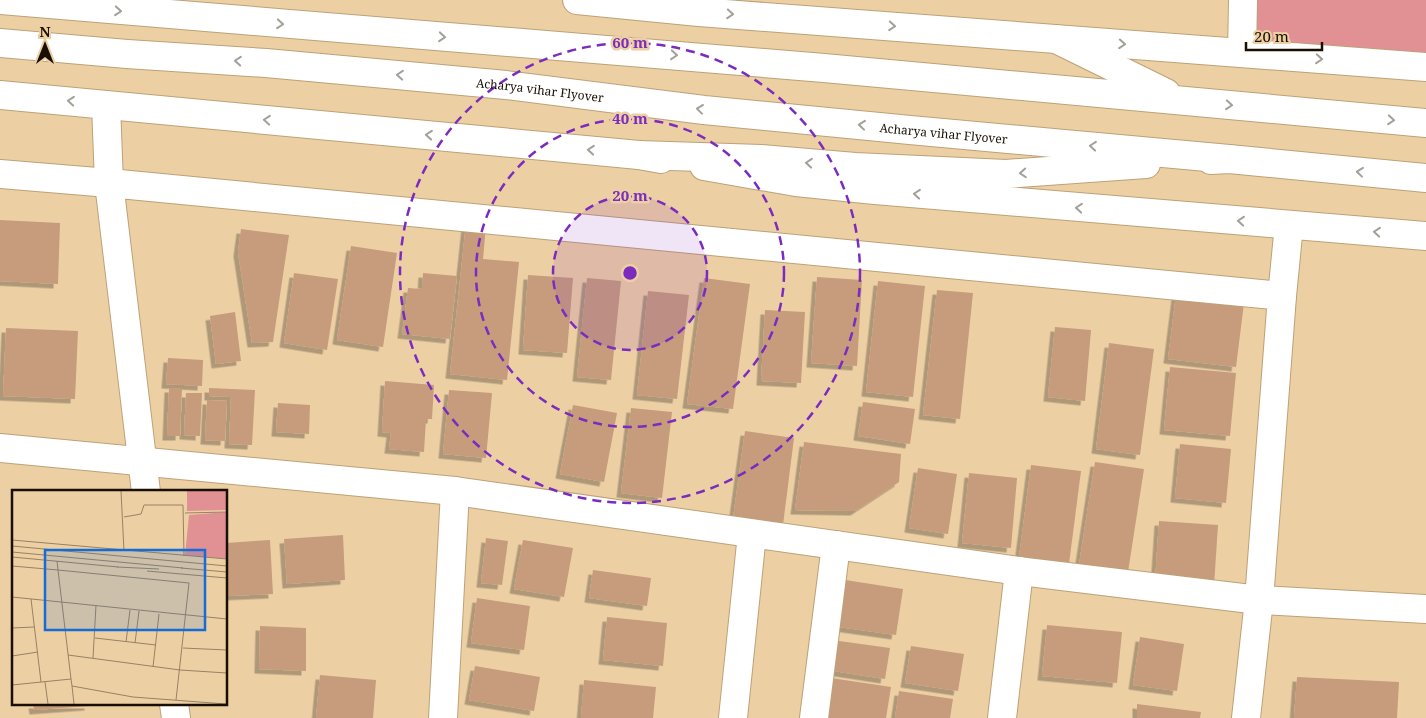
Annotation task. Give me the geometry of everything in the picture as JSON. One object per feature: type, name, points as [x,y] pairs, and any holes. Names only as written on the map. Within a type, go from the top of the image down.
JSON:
[{"type":"main road","points":[[0,0],[824,68],[1426,124]]},
{"type":"main road","points":[[577,0],[699,6],[1056,39],[1426,68]]},
{"type":"main road","points":[[1242,53],[1243,0]]},
{"type":"main road","points":[[1056,39],[1181,100]]},
{"type":"main road","name":"Acharya vihar Flyover","points":[[0,43],[266,63],[506,85],[704,110],[1229,159]]},
{"type":"main road","points":[[0,95],[639,155],[761,159],[855,167],[1006,174],[1229,159],[1426,178]]},
{"type":"main road","points":[[106,104],[109,183],[146,490]]},
{"type":"main road","points":[[639,155],[796,182],[1426,236]]},
{"type":"main road","points":[[0,174],[1282,296]]},
{"type":"main road","points":[[1246,718],[1259,600],[1282,296],[1290,225]]},
{"type":"main road","points":[[0,448],[455,491],[1019,571],[1259,600],[1426,609]]},
{"type":"main road","points":[[443,718],[455,491]]},
{"type":"main road","points":[[733,718],[752,534]]},
{"type":"main road","points":[[814,718],[836,545]]},
{"type":"main road","points":[[1002,718],[1019,571]]},
{"type":"shaded area","points":[[1250,0],[1426,0],[1426,66],[1247,48]]},
{"type":"building","points":[[0,220],[60,223],[58,284],[0,281]]},
{"type":"building","points":[[466,224],[486,226],[483,259],[519,262],[507,380],[450,374]]},
{"type":"building","points":[[241,229],[289,235],[273,342],[252,343],[238,252]]},
{"type":"building","points":[[351,246],[397,253],[383,347],[337,340]]},
{"type":"building","points":[[294,273],[338,279],[327,350],[284,343]]},
{"type":"building","points":[[423,273],[457,276],[450,339],[402,334],[408,288],[422,289]]},
{"type":"building","points":[[528,275],[573,278],[567,353],[523,350]]},
{"type":"building","points":[[817,277],[862,280],[857,366],[811,363]]},
{"type":"building","points":[[587,278],[621,281],[611,380],[577,377]]},
{"type":"building","points":[[704,278],[750,284],[733,409],[687,404]]},
{"type":"building","points":[[878,281],[925,286],[913,397],[866,392]]},
{"type":"building","points":[[937,290],[973,293],[960,419],[923,415]]},
{"type":"building","points":[[648,291],[689,295],[677,399],[637,395]]},
{"type":"building","points":[[1176,295],[1244,303],[1236,367],[1168,359]]},
{"type":"building","points":[[765,310],[805,312],[801,383],[761,381]]},
{"type":"building","points":[[235,312],[241,361],[216,364],[210,316]]},
{"type":"building","points":[[1055,327],[1091,330],[1085,401],[1048,397]]},
{"type":"building","points":[[6,328],[78,331],[75,399],[3,396]]},
{"type":"building","points":[[1109,343],[1154,349],[1140,455],[1096,449]]},
{"type":"building","points":[[168,358],[203,360],[202,386],[166,384]]},
{"type":"building","points":[[1170,367],[1236,373],[1230,436],[1164,430]]},
{"type":"building","points":[[385,381],[434,385],[432,419],[426,419],[424,452],[389,449],[391,433],[382,432]]},
{"type":"building","points":[[169,388],[182,388],[180,436],[167,436]]},
{"type":"building","points":[[209,388],[255,390],[252,445],[229,444],[231,397],[209,396]]},
{"type":"building","points":[[449,390],[492,393],[486,458],[443,454]]},
{"type":"building","points":[[186,393],[202,393],[200,436],[184,435]]},
{"type":"building","points":[[207,400],[227,401],[225,441],[205,440]]},
{"type":"building","points":[[863,402],[915,409],[910,444],[858,436]]},
{"type":"building","points":[[278,403],[310,405],[309,434],[276,432]]},
{"type":"building","points":[[573,405],[617,413],[604,482],[560,474]]},
{"type":"building","points":[[631,408],[672,412],[662,498],[621,493]]},
{"type":"building","points":[[745,431],[794,438],[783,525],[733,519]]},
{"type":"building","points":[[804,442],[901,454],[899,482],[855,511],[795,510]]},
{"type":"building","points":[[1180,444],[1231,449],[1226,503],[1175,498]]},
{"type":"building","points":[[1095,462],[1144,469],[1128,572],[1079,565]]},
{"type":"building","points":[[1031,465],[1081,471],[1069,564],[1019,558]]},
{"type":"building","points":[[918,468],[957,474],[948,534],[909,528]]},
{"type":"building","points":[[969,473],[1017,478],[1011,548],[962,543]]},
{"type":"building","points":[[1159,521],[1218,525],[1214,586],[1155,582]]},
{"type":"building","points":[[343,535],[345,580],[287,584],[284,539]]},
{"type":"building","points":[[486,538],[508,541],[502,585],[481,583]]},
{"type":"building","points":[[270,540],[273,594],[228,596],[228,543]]},
{"type":"building","points":[[523,540],[573,548],[564,597],[514,589]]},
{"type":"building","points":[[593,570],[651,578],[647,606],[589,598]]},
{"type":"building","points":[[839,579],[903,589],[896,635],[832,626]]},
{"type":"building","points":[[477,598],[530,606],[524,650],[471,643]]},
{"type":"building","points":[[607,617],[667,623],[663,666],[603,660]]},
{"type":"building","points":[[1047,625],[1122,632],[1117,683],[1042,676]]},
{"type":"building","points":[[260,626],[306,628],[306,671],[259,669]]},
{"type":"building","points":[[1140,637],[1184,644],[1177,691],[1133,685]]},
{"type":"building","points":[[832,640],[890,648],[885,679],[827,670]]},
{"type":"building","points":[[911,646],[964,654],[958,691],[905,683]]},
{"type":"building","points":[[475,666],[540,677],[534,711],[469,700]]},
{"type":"building","points":[[320,675],[376,680],[373,718],[316,718]]},
{"type":"building","points":[[1297,677],[1399,682],[1397,718],[1294,718]]},
{"type":"building","points":[[831,678],[891,687],[886,718],[824,718]]},
{"type":"building","points":[[584,680],[656,687],[653,718],[581,718]]},
{"type":"building","points":[[899,691],[953,699],[950,718],[895,718]]},
{"type":"building","points":[[1137,704],[1201,712],[1200,718],[1137,718]]},
{"type":"building","points":[[33,706],[89,706],[34,710]]}]
